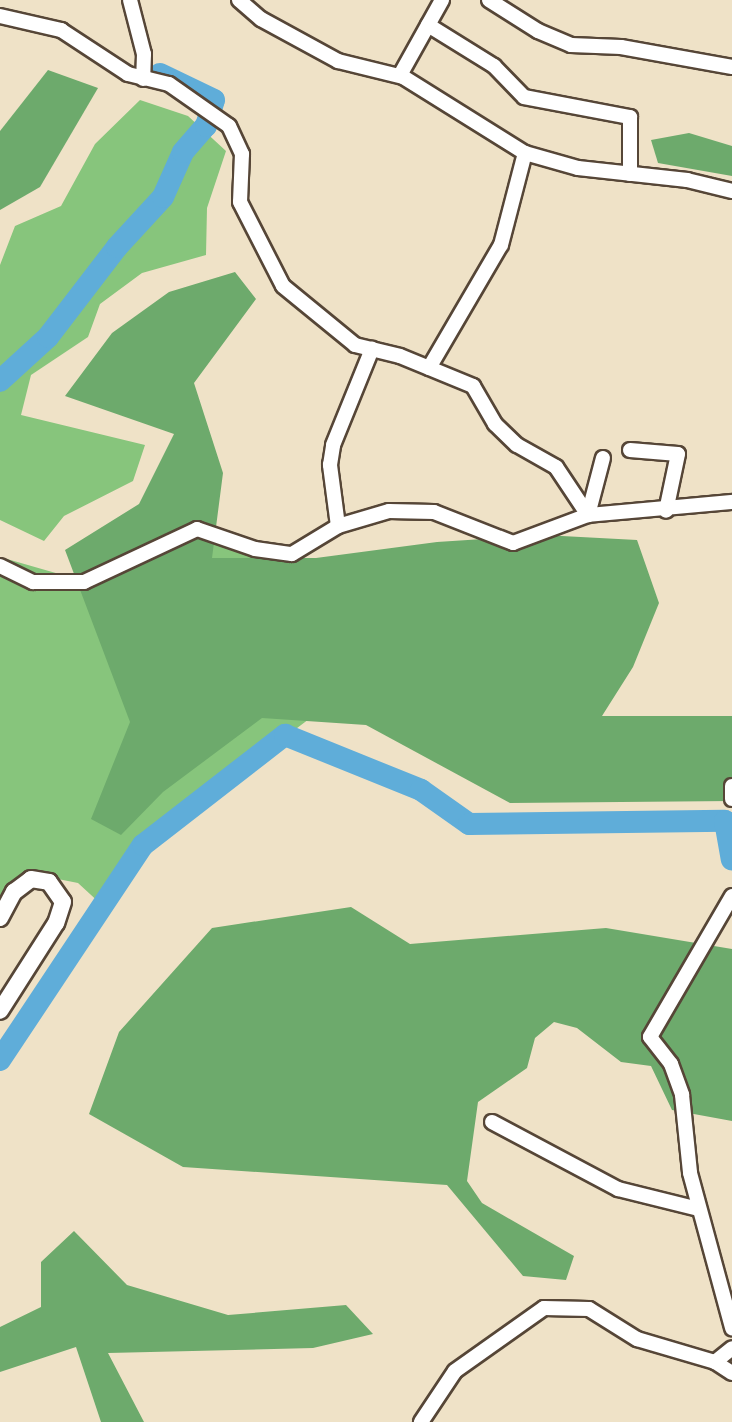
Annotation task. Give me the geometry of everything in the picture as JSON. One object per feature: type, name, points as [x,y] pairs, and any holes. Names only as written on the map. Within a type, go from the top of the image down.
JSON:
[{"type":"street","points":[[130,0],[144,54],[143,79]]},
{"type":"street","points":[[239,0],[261,19],[338,61],[403,77],[525,153],[578,168],[732,191]]},
{"type":"street","points":[[403,77],[442,0]]},
{"type":"street","points":[[489,0],[538,31],[571,45],[621,47],[732,67]]},
{"type":"street","points":[[0,16],[61,30],[143,79],[169,84],[229,126],[242,154],[240,202],[283,286],[335,332],[473,386],[495,424],[517,445],[556,467],[588,515]]},
{"type":"street","points":[[428,25],[494,66],[524,97],[630,117],[630,174]]},
{"type":"street","points":[[429,368],[501,245],[525,153]]},
{"type":"street","points":[[338,526],[330,465],[333,445],[372,349]]},
{"type":"street","points":[[630,450],[678,454],[666,511]]},
{"type":"street","points":[[588,515],[603,458]]},
{"type":"street","points":[[0,566],[33,582],[84,582],[197,529],[255,549],[292,554],[338,526],[416,510],[434,512],[513,543],[588,515],[666,511],[732,502]]},
{"type":"street","points":[[732,786],[732,799]]},
{"type":"street","points":[[0,918],[14,892],[31,879],[49,882],[63,902],[56,923],[0,1011]]},
{"type":"street","points":[[732,896],[650,1037],[671,1064],[682,1095],[699,1209],[732,1328]]},
{"type":"street","points":[[492,1122],[618,1189],[699,1209]]},
{"type":"street","points":[[421,1422],[455,1371],[544,1308],[589,1309],[637,1339],[715,1362],[732,1373]]},
{"type":"street","points":[[715,1362],[732,1348]]},
{"type":"green space","points":[[48,70],[98,88],[40,187],[0,210],[0,131]]},
{"type":"green space","points":[[140,100],[188,116],[226,151],[207,208],[206,255],[142,273],[100,304],[88,337],[31,375],[21,415],[145,445],[133,481],[64,516],[44,541],[0,520],[0,265],[15,226],[61,206],[95,144]]},
{"type":"green space","points":[[689,133],[732,146],[732,176],[658,163],[651,140]]},
{"type":"green space","points":[[235,272],[256,299],[194,383],[223,473],[212,558],[316,558],[437,542],[543,535],[637,540],[659,603],[633,667],[602,716],[732,716],[732,801],[510,803],[366,725],[262,718],[163,792],[121,835],[91,819],[130,722],[65,550],[139,504],[174,434],[65,396],[112,333],[169,292]]},
{"type":"green space","points":[[209,530],[267,551],[317,713],[151,838],[103,906],[78,883],[28,873],[0,904],[0,557],[101,586]]},
{"type":"green space","points":[[351,907],[410,944],[606,928],[732,949],[732,1121],[672,1110],[651,1066],[621,1062],[577,1028],[554,1022],[535,1038],[527,1068],[478,1102],[467,1181],[482,1203],[574,1256],[566,1280],[523,1276],[447,1185],[183,1167],[89,1114],[119,1032],[212,928]]},
{"type":"green space","points":[[74,1231],[127,1285],[228,1315],[346,1305],[373,1334],[313,1348],[108,1353],[144,1422],[101,1422],[76,1347],[0,1372],[0,1327],[41,1307],[41,1262]]},
{"type":"waterway","points":[[0,381],[48,337],[117,247],[163,197],[183,152],[206,126],[214,100],[160,74]]},
{"type":"waterway","points":[[0,1060],[143,845],[285,735],[421,790],[469,824],[725,821],[732,859]]}]
